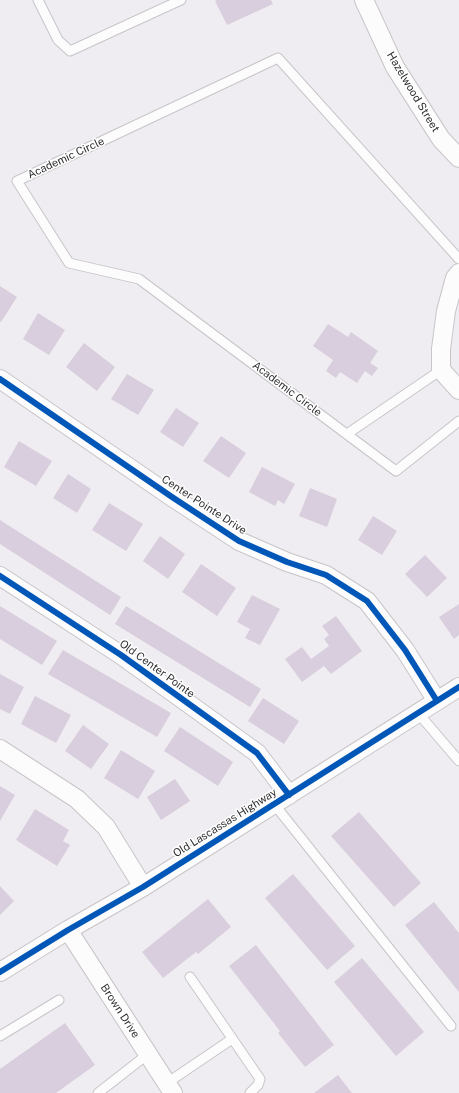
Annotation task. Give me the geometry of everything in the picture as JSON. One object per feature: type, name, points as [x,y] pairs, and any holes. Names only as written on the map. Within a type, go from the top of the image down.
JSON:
[{"type":"street","name":"Hazelwood Street","points":[[364,0],[395,67],[441,139],[459,158]]},
{"type":"street","points":[[459,273],[455,278],[446,311],[441,349],[441,370],[459,390]]},
{"type":"street","name":"Center Pointe Drive","points":[[0,379],[239,541],[287,562],[326,575],[367,601],[405,650],[437,701]]},
{"type":"street","name":"Old Center Pointe","points":[[0,576],[120,654],[257,753],[281,799]]},
{"type":"street","name":"Old Lascassas Highway","points":[[0,972],[68,930],[144,887],[459,687]]},
{"type":"street","points":[[0,749],[77,799],[106,827],[144,887]]},
{"type":"street","name":"Brown Drive","points":[[68,930],[170,1088]]},
{"type":"lane","points":[[38,0],[58,40],[70,51],[181,0]]},
{"type":"lane","name":"Academic Circle","points":[[459,259],[278,58],[17,181],[69,263],[139,279],[396,471],[459,421]]},
{"type":"lane","points":[[347,434],[441,370]]},
{"type":"lane","points":[[418,713],[459,761]]},
{"type":"lane","points":[[281,799],[451,1026]]},
{"type":"lane","points":[[190,977],[260,1078],[258,1085],[250,1093]]},
{"type":"lane","points":[[0,1036],[59,1000]]},
{"type":"lane","points":[[170,1088],[232,1039]]},
{"type":"lane","points":[[98,1093],[148,1054]]},
{"type":"building","points":[[271,0],[273,4],[227,25],[215,1]]},
{"type":"building","points":[[0,286],[17,297],[1,322],[0,321]]},
{"type":"building","points":[[38,313],[65,330],[49,355],[23,339]]},
{"type":"building","points":[[328,324],[348,337],[351,332],[378,351],[370,363],[378,368],[372,376],[365,371],[357,383],[340,372],[336,378],[326,371],[333,360],[313,346]]},
{"type":"building","points":[[84,343],[115,367],[97,391],[66,367]]},
{"type":"building","points":[[127,374],[154,390],[138,415],[111,399]]},
{"type":"building","points":[[176,408],[199,423],[183,447],[160,432]]},
{"type":"building","points":[[221,436],[246,453],[229,478],[203,461]]},
{"type":"building","points":[[19,441],[52,461],[36,486],[4,467]]},
{"type":"building","points":[[262,467],[295,484],[284,504],[278,500],[275,506],[249,492]]},
{"type":"building","points":[[68,474],[91,489],[77,513],[53,498]]},
{"type":"building","points":[[310,488],[337,499],[327,527],[299,516]]},
{"type":"building","points":[[109,503],[143,524],[126,551],[92,530]]},
{"type":"building","points":[[373,516],[397,531],[382,555],[358,540]]},
{"type":"building","points":[[0,520],[121,597],[110,615],[0,544]]},
{"type":"building","points":[[160,536],[185,554],[168,579],[143,561]]},
{"type":"building","points":[[425,555],[447,578],[427,597],[405,574]]},
{"type":"building","points":[[201,564],[236,588],[217,616],[182,592]]},
{"type":"building","points":[[252,595],[280,609],[260,645],[245,638],[250,629],[237,622]]},
{"type":"building","points":[[459,604],[459,635],[454,639],[439,617]]},
{"type":"building","points":[[0,606],[57,641],[42,665],[0,639]]},
{"type":"building","points":[[126,606],[261,689],[250,707],[115,624]]},
{"type":"building","points":[[336,616],[362,651],[331,674],[324,666],[302,682],[285,659],[302,647],[311,659],[329,646],[324,639],[329,635],[322,626]]},
{"type":"building","points":[[63,650],[171,713],[157,737],[48,674]]},
{"type":"building","points":[[0,674],[24,687],[10,714],[0,709]]},
{"type":"building","points":[[35,696],[71,715],[56,743],[21,724]]},
{"type":"building","points":[[263,698],[299,721],[284,744],[248,721]]},
{"type":"building","points":[[83,725],[109,744],[91,769],[65,751]]},
{"type":"building","points":[[180,727],[233,762],[218,786],[164,751]]},
{"type":"building","points":[[121,750],[155,771],[138,799],[104,778]]},
{"type":"building","points":[[175,779],[190,801],[161,820],[147,797]]},
{"type":"building","points":[[0,786],[15,795],[0,821]]},
{"type":"building","points":[[35,809],[69,830],[63,841],[70,845],[57,866],[16,840]]},
{"type":"building","points":[[359,812],[421,883],[394,907],[331,836]]},
{"type":"building","points":[[293,874],[355,946],[327,970],[265,898]]},
{"type":"building","points":[[0,886],[14,901],[0,915]]},
{"type":"building","points":[[208,899],[231,927],[198,954],[196,952],[163,978],[142,952]]},
{"type":"building","points":[[434,902],[459,933],[459,992],[405,925]]},
{"type":"building","points":[[256,945],[334,1045],[305,1067],[278,1033],[280,1031],[229,966]]},
{"type":"building","points":[[362,958],[424,1032],[396,1056],[334,982]]},
{"type":"building","points":[[65,1023],[95,1065],[56,1093],[0,1093],[0,1069]]},
{"type":"building","points":[[338,1075],[352,1093],[314,1093]]},
{"type":"cycle path","points":[[0,379],[239,541],[287,562],[326,575],[367,601],[405,650],[437,701]]},
{"type":"cycle path","points":[[0,576],[121,655],[257,753],[289,795]]},
{"type":"cycle path","points":[[0,972],[68,930],[143,887],[459,687]]}]
